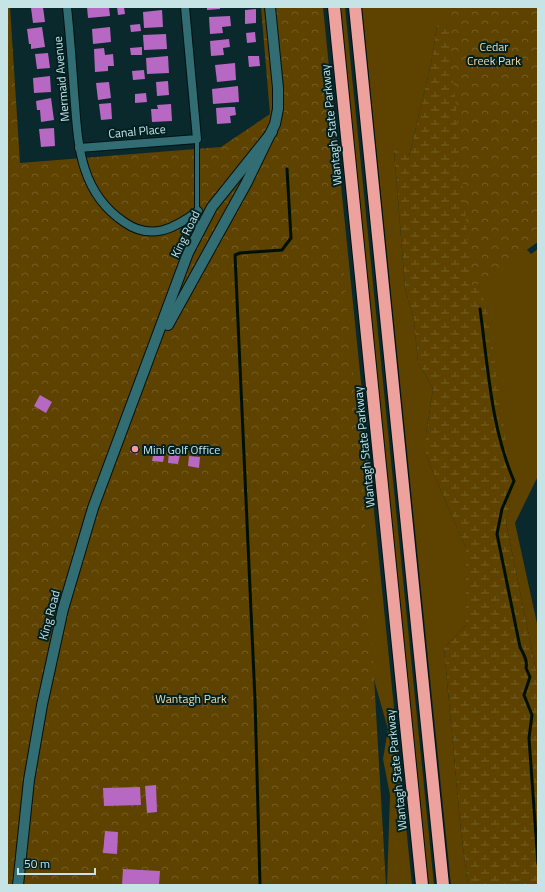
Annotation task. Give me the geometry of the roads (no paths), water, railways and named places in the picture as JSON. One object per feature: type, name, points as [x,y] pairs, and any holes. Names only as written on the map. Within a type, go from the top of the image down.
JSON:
[{"type":"highway","name":"Wantagh State Parkway","points":[[334,7],[422,885]]},
{"type":"highway","points":[[355,7],[443,885]]},
{"type":"street","name":"Mermaid Avenue","points":[[67,7],[79,148],[86,174],[98,198],[114,216],[135,230],[147,232],[168,229],[180,224],[198,211]]},
{"type":"street","points":[[185,7],[197,139]]},
{"type":"street","name":"King Road","points":[[148,362],[247,182],[272,132],[277,116],[278,99],[270,7]]},
{"type":"street","name":"King Road","points":[[18,885],[29,780],[54,646],[93,508],[119,434],[148,362],[178,279],[197,236],[212,207],[272,132]]},
{"type":"street","name":"Canal Place","points":[[79,148],[197,139]]},
{"type":"lane","points":[[197,139],[197,236]]},
{"type":"waterway","points":[[260,885],[255,700],[235,255],[240,253],[282,250],[291,238],[287,169]]},
{"type":"waterway","points":[[480,309],[495,418],[506,461],[514,481],[502,509],[497,534],[520,647],[525,657],[526,668],[530,677],[524,695],[532,715],[529,738],[538,864]]},
{"type":"place","name":"Mini Golf Office","points":[[135,449]]},
{"type":"park label","name":"Cedar Creek Park","points":[[494,53]]},
{"type":"park label","name":"Wantagh Park","points":[[191,698]]}]
